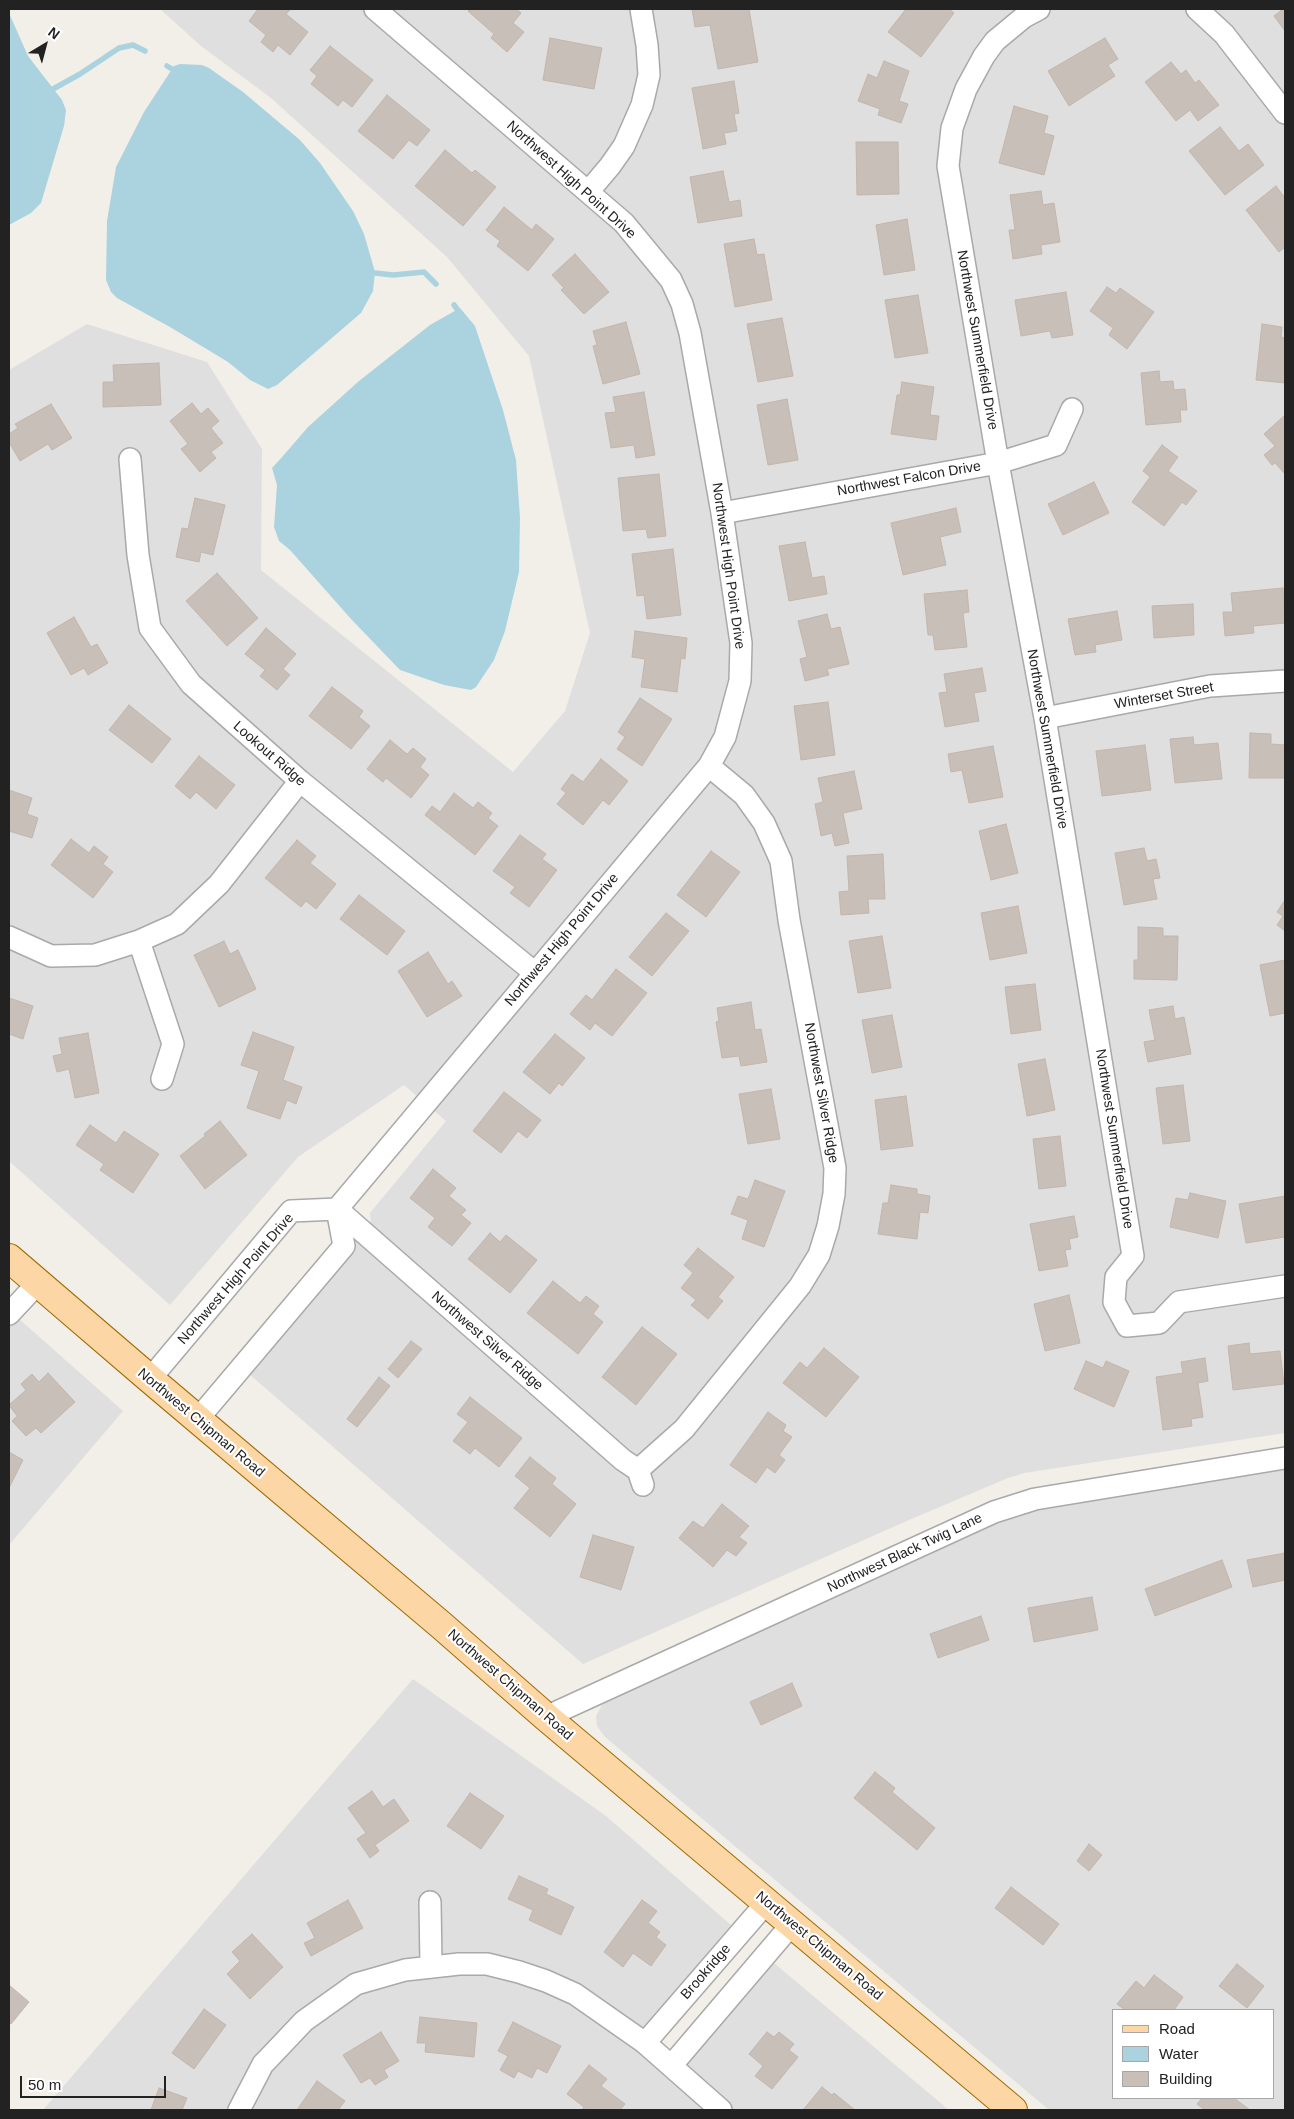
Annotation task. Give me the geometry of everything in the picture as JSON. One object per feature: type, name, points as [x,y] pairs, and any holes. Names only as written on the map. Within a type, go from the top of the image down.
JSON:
[{"type":"main road","name":"Northwest Chipman Road","points":[[9,1258],[197,1420],[441,1625],[546,1717],[1013,2110]]},
{"type":"street","name":"Northwest High Point Drive","points":[[150,1379],[291,1211],[337,1209],[709,766],[725,737],[740,681],[742,643],[722,513],[690,333],[682,304],[671,280],[624,223],[375,9]]},
{"type":"street","points":[[588,192],[624,146],[642,105],[649,76],[647,45],[641,9]]},
{"type":"street","name":"Northwest Summerfield Drive","points":[[1039,9],[1024,17],[995,41],[984,56],[966,89],[952,128],[948,166],[998,463],[1045,718],[1133,1256],[1116,1277],[1114,1302],[1127,1326],[1159,1323],[1180,1302],[1285,1286]]},
{"type":"street","points":[[1197,9],[1224,34],[1285,113]]},
{"type":"street","name":"Northwest Falcon Drive","points":[[722,513],[998,463],[1056,445],[1072,409]]},
{"type":"street","name":"Lookout Ridge","points":[[130,460],[138,555],[150,628],[191,684],[300,781],[535,972]]},
{"type":"street","name":"Winterset Street","points":[[1045,718],[1210,686],[1285,681]]},
{"type":"street","name":"Northwest Silver Ridge","points":[[337,1209],[641,1477],[684,1428],[800,1286],[819,1255],[828,1226],[834,1194],[835,1168],[789,920],[781,861],[764,823],[744,795],[709,766]]},
{"type":"street","points":[[9,938],[51,956],[95,956],[138,941],[177,924],[219,884],[300,781]]},
{"type":"street","points":[[138,941],[173,1044],[162,1079]]},
{"type":"street","points":[[197,1420],[344,1246],[337,1209]]},
{"type":"street","points":[[9,1314],[38,1283]]},
{"type":"street","name":"Northwest Black Twig Lane","points":[[546,1717],[994,1512],[1035,1499],[1285,1458]]},
{"type":"street","points":[[430,1902],[431,1965]]},
{"type":"street","name":"Brookridge","points":[[645,2043],[767,1902]]},
{"type":"street","points":[[671,2066],[792,1924]]},
{"type":"street","points":[[239,2110],[263,2064],[304,2021],[356,1984],[405,1970],[431,1965],[487,1964],[546,1981],[575,1994],[645,2043],[721,2110]]},
{"type":"shaded area","points":[[160,9],[1285,9],[1285,1433],[1024,1473],[1008,1478],[583,1664],[248,1373],[371,1224],[370,1213],[446,1121],[404,1085],[298,1157],[170,1305],[9,1161],[9,370],[87,324],[207,362],[262,449],[261,570],[513,772],[565,711],[590,633],[529,356],[447,257],[271,98],[201,46]]},
{"type":"shaded area","points":[[9,1310],[123,1411],[9,1545]]},
{"type":"shaded area","points":[[1285,1470],[1285,2110],[1049,2110],[605,1737],[597,1726],[596,1716],[604,1701],[988,1524],[1053,1504]]},
{"type":"shaded area","points":[[413,1679],[606,1816],[731,1925],[629,2044],[672,2082],[774,1963],[949,2110],[43,2110]]},
{"type":"water","points":[[9,13],[28,56],[62,100],[66,110],[64,126],[41,203],[31,213],[9,225]]},
{"type":"water","points":[[180,64],[202,65],[209,68],[243,92],[300,140],[320,163],[353,211],[364,234],[375,272],[373,291],[361,313],[277,385],[268,389],[250,380],[228,362],[170,327],[117,298],[111,292],[106,280],[107,221],[116,167],[144,112],[174,66]]},
{"type":"water","points":[[460,308],[475,326],[503,410],[516,460],[520,518],[519,572],[505,631],[494,660],[476,687],[471,690],[444,685],[400,670],[351,619],[290,550],[279,541],[274,527],[277,485],[272,468],[308,427],[359,381],[430,325]]},
{"type":"building","points":[[258,9],[291,9],[286,14],[308,32],[290,55],[278,45],[273,52],[261,42],[266,35],[249,21]]},
{"type":"building","points":[[471,9],[516,9],[521,13],[513,23],[524,32],[507,52],[491,38],[494,34],[468,11]]},
{"type":"building","points":[[692,9],[749,9],[758,62],[718,69],[710,25],[695,27]]},
{"type":"building","points":[[906,9],[949,9],[954,13],[921,57],[888,32]]},
{"type":"building","points":[[1285,9],[1285,31],[1274,16]]},
{"type":"building","points":[[550,38],[602,48],[594,89],[543,80]]},
{"type":"building","points":[[1105,38],[1118,59],[1108,65],[1115,76],[1069,106],[1048,71]]},
{"type":"building","points":[[330,46],[373,80],[352,107],[343,100],[338,106],[311,84],[317,76],[310,70]]},
{"type":"building","points":[[884,61],[909,71],[899,101],[908,104],[901,123],[878,115],[880,109],[858,101],[868,74],[877,78]]},
{"type":"building","points":[[1171,62],[1181,74],[1186,70],[1195,83],[1199,80],[1219,105],[1198,121],[1190,110],[1176,121],[1145,82]]},
{"type":"building","points":[[734,81],[739,113],[734,114],[737,131],[724,133],[726,144],[703,149],[692,88]]},
{"type":"building","points":[[387,95],[430,130],[417,146],[409,140],[393,159],[358,131]]},
{"type":"building","points":[[1014,106],[1048,116],[1044,133],[1054,136],[1044,175],[999,163]]},
{"type":"building","points":[[1220,127],[1239,151],[1248,144],[1264,165],[1225,195],[1189,151]]},
{"type":"building","points":[[856,142],[898,142],[899,194],[857,195]]},
{"type":"building","points":[[445,150],[472,173],[475,170],[496,187],[463,226],[415,186]]},
{"type":"building","points":[[723,171],[729,202],[740,200],[742,216],[698,223],[690,177]]},
{"type":"building","points":[[1276,186],[1285,198],[1285,247],[1279,252],[1246,210]]},
{"type":"building","points":[[1041,191],[1043,205],[1054,203],[1060,242],[1041,245],[1042,254],[1013,259],[1009,230],[1015,230],[1010,195]]},
{"type":"building","points":[[504,207],[532,230],[536,224],[554,239],[528,271],[497,246],[500,241],[486,230]]},
{"type":"building","points":[[907,219],[915,270],[884,275],[876,225]]},
{"type":"building","points":[[754,239],[757,255],[764,254],[772,300],[735,307],[724,244]]},
{"type":"building","points":[[575,254],[609,292],[584,314],[561,290],[564,288],[552,275]]},
{"type":"building","points":[[1107,287],[1116,293],[1120,288],[1154,312],[1127,349],[1109,335],[1113,328],[1090,311]]},
{"type":"building","points":[[1066,292],[1073,335],[1052,338],[1050,331],[1021,336],[1015,300]]},
{"type":"building","points":[[918,295],[928,353],[895,358],[885,300]]},
{"type":"building","points":[[782,318],[793,376],[758,382],[747,324]]},
{"type":"building","points":[[626,322],[640,374],[603,384],[593,346],[597,345],[593,331]]},
{"type":"building","points":[[1262,324],[1282,327],[1281,337],[1285,338],[1285,383],[1256,380]]},
{"type":"building","points":[[159,363],[161,405],[103,407],[103,382],[114,382],[113,365]]},
{"type":"building","points":[[1159,371],[1160,382],[1173,381],[1174,390],[1185,389],[1187,410],[1180,410],[1181,422],[1146,425],[1141,373]]},
{"type":"building","points":[[902,382],[934,387],[930,415],[939,416],[936,440],[891,434],[897,395],[900,395]]},
{"type":"building","points":[[644,392],[655,455],[636,458],[634,445],[611,448],[605,413],[616,412],[613,397]]},
{"type":"building","points":[[787,399],[798,460],[768,465],[757,405]]},
{"type":"building","points":[[192,403],[201,414],[208,408],[219,421],[211,428],[223,443],[211,452],[216,458],[200,472],[181,449],[188,444],[170,421]]},
{"type":"building","points":[[51,404],[72,438],[52,450],[48,444],[20,461],[9,442],[9,434],[18,428],[15,424]]},
{"type":"building","points":[[1285,415],[1285,474],[1275,463],[1272,465],[1264,455],[1275,446],[1264,434]]},
{"type":"building","points":[[1162,445],[1178,457],[1168,471],[1197,491],[1186,505],[1182,502],[1164,526],[1132,502],[1150,477],[1143,471]]},
{"type":"building","points":[[659,474],[666,536],[648,538],[646,529],[623,531],[618,478]]},
{"type":"building","points":[[1094,482],[1109,513],[1063,535],[1048,504]]},
{"type":"building","points":[[195,498],[225,505],[213,555],[201,552],[199,562],[176,557],[182,528],[188,529]]},
{"type":"building","points":[[956,508],[961,532],[940,537],[946,565],[903,575],[891,523]]},
{"type":"building","points":[[805,542],[812,578],[824,576],[827,594],[789,601],[779,546]]},
{"type":"building","points":[[673,549],[681,615],[647,619],[644,595],[637,596],[632,554]]},
{"type":"building","points":[[217,573],[258,618],[227,646],[186,601]]},
{"type":"building","points":[[1283,588],[1285,623],[1253,626],[1254,633],[1225,636],[1223,612],[1233,612],[1231,593]]},
{"type":"building","points":[[967,590],[969,612],[963,613],[967,647],[935,650],[933,635],[928,635],[924,594]]},
{"type":"building","points":[[1193,604],[1194,635],[1154,638],[1152,606]]},
{"type":"building","points":[[1117,611],[1122,640],[1095,645],[1096,652],[1075,655],[1068,619]]},
{"type":"building","points":[[827,614],[831,629],[840,627],[849,664],[827,669],[829,675],[805,681],[800,659],[807,657],[798,621]]},
{"type":"building","points":[[74,617],[91,647],[97,644],[108,663],[88,675],[84,668],[71,675],[47,633]]},
{"type":"building","points":[[266,628],[296,654],[283,669],[290,675],[277,690],[260,676],[265,670],[245,654]]},
{"type":"building","points":[[635,631],[687,638],[685,659],[681,658],[677,692],[641,687],[645,659],[632,657]]},
{"type":"building","points":[[982,668],[986,691],[974,693],[979,721],[945,727],[939,693],[947,692],[944,674]]},
{"type":"building","points":[[332,687],[363,711],[359,717],[370,726],[351,749],[309,716]]},
{"type":"building","points":[[640,698],[672,719],[642,766],[617,749],[625,737],[618,732]]},
{"type":"building","points":[[828,702],[835,755],[801,760],[794,706]]},
{"type":"building","points":[[129,705],[171,739],[152,763],[109,730]]},
{"type":"building","points":[[1250,733],[1271,734],[1271,744],[1285,745],[1285,778],[1249,778]]},
{"type":"building","points":[[1193,737],[1194,745],[1218,743],[1222,779],[1175,783],[1170,739]]},
{"type":"building","points":[[390,740],[407,754],[413,748],[426,759],[420,767],[429,775],[411,798],[386,778],[383,782],[367,769]]},
{"type":"building","points":[[1145,745],[1151,790],[1102,796],[1096,751]]},
{"type":"building","points":[[993,746],[1003,797],[969,803],[962,770],[951,772],[948,754]]},
{"type":"building","points":[[199,756],[235,785],[216,809],[196,792],[190,799],[175,786]]},
{"type":"building","points":[[601,759],[628,781],[609,805],[603,800],[583,825],[557,804],[566,793],[561,789],[572,774],[583,782]]},
{"type":"building","points":[[854,771],[862,809],[843,813],[849,843],[835,846],[832,833],[821,836],[815,804],[823,802],[818,778]]},
{"type":"building","points":[[9,790],[32,798],[27,814],[38,818],[32,838],[9,831]]},
{"type":"building","points":[[454,793],[473,808],[478,802],[492,813],[488,818],[498,826],[475,855],[425,815],[432,806],[440,812]]},
{"type":"building","points":[[1006,824],[1018,873],[991,880],[979,831]]},
{"type":"building","points":[[520,835],[546,854],[542,859],[557,870],[529,907],[510,893],[515,887],[493,871]]},
{"type":"building","points":[[71,839],[89,853],[94,846],[108,857],[103,864],[113,872],[93,898],[51,865]]},
{"type":"building","points":[[297,840],[316,856],[310,863],[336,884],[316,909],[306,901],[301,907],[265,878]]},
{"type":"building","points":[[1144,848],[1147,861],[1156,859],[1160,878],[1153,879],[1157,899],[1124,905],[1115,853]]},
{"type":"building","points":[[711,851],[740,872],[706,917],[677,895]]},
{"type":"building","points":[[883,854],[885,899],[868,899],[869,913],[841,915],[839,892],[849,891],[847,856]]},
{"type":"building","points":[[359,895],[405,931],[387,955],[340,919]]},
{"type":"building","points":[[1285,900],[1285,931],[1277,925],[1283,916],[1277,912]]},
{"type":"building","points":[[1018,906],[1027,953],[990,960],[981,913]]},
{"type":"building","points":[[666,913],[689,931],[652,976],[629,957]]},
{"type":"building","points":[[1138,927],[1163,928],[1163,936],[1178,936],[1177,980],[1134,979],[1134,960],[1138,960]]},
{"type":"building","points":[[882,936],[891,988],[858,993],[849,941]]},
{"type":"building","points":[[224,941],[230,954],[238,950],[256,989],[219,1007],[194,955]]},
{"type":"building","points":[[428,952],[448,984],[452,981],[462,996],[427,1017],[398,971]]},
{"type":"building","points":[[1285,960],[1285,1013],[1270,1016],[1260,965]]},
{"type":"building","points":[[616,969],[647,993],[612,1036],[595,1023],[590,1030],[570,1014],[586,995],[592,1000]]},
{"type":"building","points":[[1035,984],[1041,1030],[1011,1034],[1005,987]]},
{"type":"building","points":[[9,998],[33,1006],[23,1039],[9,1034]]},
{"type":"building","points":[[751,1002],[755,1030],[761,1029],[767,1062],[741,1066],[739,1056],[722,1058],[716,1022],[719,1021],[717,1008]]},
{"type":"building","points":[[1173,1006],[1175,1019],[1184,1017],[1191,1054],[1148,1062],[1144,1042],[1155,1040],[1149,1010]]},
{"type":"building","points":[[892,1015],[902,1067],[872,1073],[862,1020]]},
{"type":"building","points":[[253,1032],[294,1047],[283,1080],[302,1087],[296,1104],[287,1100],[280,1119],[247,1108],[259,1071],[241,1065]]},
{"type":"building","points":[[88,1033],[99,1093],[75,1098],[69,1069],[57,1072],[53,1056],[62,1054],[59,1038]]},
{"type":"building","points":[[555,1034],[585,1058],[562,1086],[559,1083],[550,1094],[523,1072]]},
{"type":"building","points":[[1045,1059],[1055,1110],[1027,1116],[1018,1064]]},
{"type":"building","points":[[1183,1085],[1190,1141],[1163,1144],[1156,1088]]},
{"type":"building","points":[[771,1089],[780,1139],[748,1144],[739,1094]]},
{"type":"building","points":[[504,1092],[541,1120],[527,1138],[518,1131],[501,1153],[473,1131]]},
{"type":"building","points":[[906,1096],[913,1146],[881,1150],[875,1100]]},
{"type":"building","points":[[220,1121],[247,1155],[205,1189],[180,1156]]},
{"type":"building","points":[[90,1125],[116,1143],[124,1131],[159,1154],[133,1193],[100,1170],[104,1164],[76,1145]]},
{"type":"building","points":[[1060,1136],[1066,1186],[1039,1189],[1033,1139]]},
{"type":"building","points":[[433,1169],[456,1188],[449,1196],[466,1210],[461,1215],[471,1223],[452,1246],[428,1227],[435,1218],[410,1198]]},
{"type":"building","points":[[755,1180],[785,1191],[764,1247],[742,1239],[748,1220],[731,1214],[738,1196],[748,1199]]},
{"type":"building","points":[[891,1185],[917,1189],[917,1194],[930,1196],[928,1213],[920,1212],[917,1239],[878,1234],[883,1203],[888,1203]]},
{"type":"building","points":[[1190,1193],[1226,1201],[1218,1238],[1170,1227],[1176,1198],[1188,1200]]},
{"type":"building","points":[[1285,1196],[1285,1237],[1246,1243],[1239,1204]]},
{"type":"building","points":[[1074,1216],[1078,1237],[1069,1239],[1071,1249],[1065,1250],[1068,1266],[1039,1271],[1030,1224]]},
{"type":"building","points":[[490,1233],[500,1242],[506,1235],[537,1260],[510,1293],[468,1259]]},
{"type":"building","points":[[698,1248],[734,1277],[718,1297],[723,1301],[708,1319],[691,1305],[696,1300],[681,1288],[693,1273],[684,1265]]},
{"type":"building","points":[[553,1281],[580,1303],[586,1296],[599,1306],[593,1314],[603,1322],[578,1354],[527,1313]]},
{"type":"building","points":[[1069,1295],[1080,1343],[1045,1351],[1034,1304]]},
{"type":"building","points":[[642,1327],[677,1354],[636,1405],[602,1377]]},
{"type":"building","points":[[411,1341],[422,1349],[398,1378],[388,1369]]},
{"type":"building","points":[[1249,1343],[1250,1354],[1280,1351],[1284,1384],[1233,1390],[1228,1346]]},
{"type":"building","points":[[824,1348],[859,1377],[826,1417],[783,1383],[800,1362],[807,1368]]},
{"type":"building","points":[[1205,1358],[1208,1381],[1198,1383],[1203,1417],[1191,1419],[1192,1426],[1163,1430],[1156,1377],[1183,1373],[1181,1362]]},
{"type":"building","points":[[1086,1361],[1103,1368],[1106,1361],[1129,1371],[1114,1407],[1074,1389]]},
{"type":"building","points":[[48,1373],[75,1402],[41,1433],[36,1428],[26,1436],[12,1421],[17,1416],[9,1405],[26,1390],[21,1384],[32,1374],[39,1382]]},
{"type":"building","points":[[379,1377],[390,1386],[357,1427],[347,1419]]},
{"type":"building","points":[[470,1397],[522,1438],[499,1467],[475,1448],[470,1454],[453,1441],[468,1422],[457,1414]]},
{"type":"building","points":[[768,1412],[786,1425],[783,1431],[792,1437],[779,1455],[785,1460],[775,1473],[767,1467],[756,1483],[730,1465]]},
{"type":"building","points":[[9,1452],[23,1460],[9,1488]]},
{"type":"building","points":[[530,1457],[556,1478],[552,1484],[576,1504],[550,1537],[514,1508],[530,1488],[515,1476]]},
{"type":"building","points":[[722,1504],[749,1526],[739,1537],[747,1543],[736,1556],[727,1550],[713,1567],[679,1538],[693,1521],[703,1528]]},
{"type":"building","points":[[593,1535],[634,1547],[621,1590],[580,1577]]},
{"type":"building","points":[[1285,1553],[1285,1580],[1253,1587],[1247,1560]]},
{"type":"building","points":[[1222,1560],[1232,1587],[1155,1616],[1145,1589]]},
{"type":"building","points":[[1092,1597],[1098,1630],[1034,1642],[1028,1608]]},
{"type":"building","points":[[981,1616],[989,1640],[938,1658],[930,1634]]},
{"type":"building","points":[[792,1683],[802,1706],[761,1725],[750,1702]]},
{"type":"building","points":[[875,1772],[895,1788],[892,1792],[935,1828],[917,1850],[854,1798]]},
{"type":"building","points":[[372,1791],[383,1807],[394,1799],[409,1821],[375,1845],[379,1851],[370,1858],[357,1839],[366,1833],[348,1808]]},
{"type":"building","points":[[470,1793],[504,1816],[481,1849],[447,1826]]},
{"type":"building","points":[[1089,1844],[1102,1855],[1089,1871],[1077,1861]]},
{"type":"building","points":[[519,1876],[548,1889],[546,1894],[574,1907],[561,1935],[529,1920],[533,1910],[508,1899]]},
{"type":"building","points":[[1011,1887],[1059,1924],[1043,1945],[995,1908]]},
{"type":"building","points":[[348,1900],[363,1928],[311,1956],[304,1943],[315,1938],[307,1923]]},
{"type":"building","points":[[642,1900],[657,1911],[648,1923],[660,1932],[656,1937],[666,1945],[651,1966],[633,1953],[623,1967],[604,1952]]},
{"type":"building","points":[[252,1934],[283,1967],[250,1999],[227,1974],[240,1961],[232,1952]]},
{"type":"building","points":[[1237,1964],[1264,1986],[1247,2008],[1219,1986]]},
{"type":"building","points":[[1154,1975],[1183,1997],[1175,2009],[1124,2009],[1117,2004],[1136,1981],[1144,1988]]},
{"type":"building","points":[[9,1985],[29,2002],[11,2024],[9,2023]]},
{"type":"building","points":[[204,2009],[226,2025],[194,2069],[172,2053]]},
{"type":"building","points":[[420,2017],[477,2023],[474,2057],[425,2052],[426,2043],[417,2043]]},
{"type":"building","points":[[513,2022],[561,2046],[547,2073],[537,2068],[532,2078],[518,2071],[514,2078],[500,2070],[508,2056],[498,2051]]},
{"type":"building","points":[[381,2032],[399,2061],[384,2070],[388,2077],[375,2085],[370,2078],[361,2083],[343,2055]]},
{"type":"building","points":[[767,2032],[774,2037],[779,2032],[794,2044],[789,2050],[798,2057],[772,2089],[755,2076],[763,2066],[749,2054]]},
{"type":"building","points":[[589,2065],[607,2079],[601,2086],[625,2104],[620,2110],[582,2110],[584,2107],[567,2094]]},
{"type":"building","points":[[317,2081],[345,2101],[338,2110],[297,2110]]},
{"type":"building","points":[[822,2087],[832,2095],[834,2093],[855,2110],[803,2110]]},
{"type":"building","points":[[159,2088],[187,2098],[182,2110],[151,2110]]},
{"type":"building","points":[[1201,2099],[1235,2099],[1250,2110],[1205,2110],[1197,2104]]},
{"type":"waterway","points":[[53,89],[80,74],[119,48],[133,45],[145,51]]},
{"type":"waterway","points":[[167,66],[172,69]]},
{"type":"waterway","points":[[375,273],[393,275],[424,272],[436,284]]},
{"type":"waterway","points":[[454,305],[457,309]]}]
